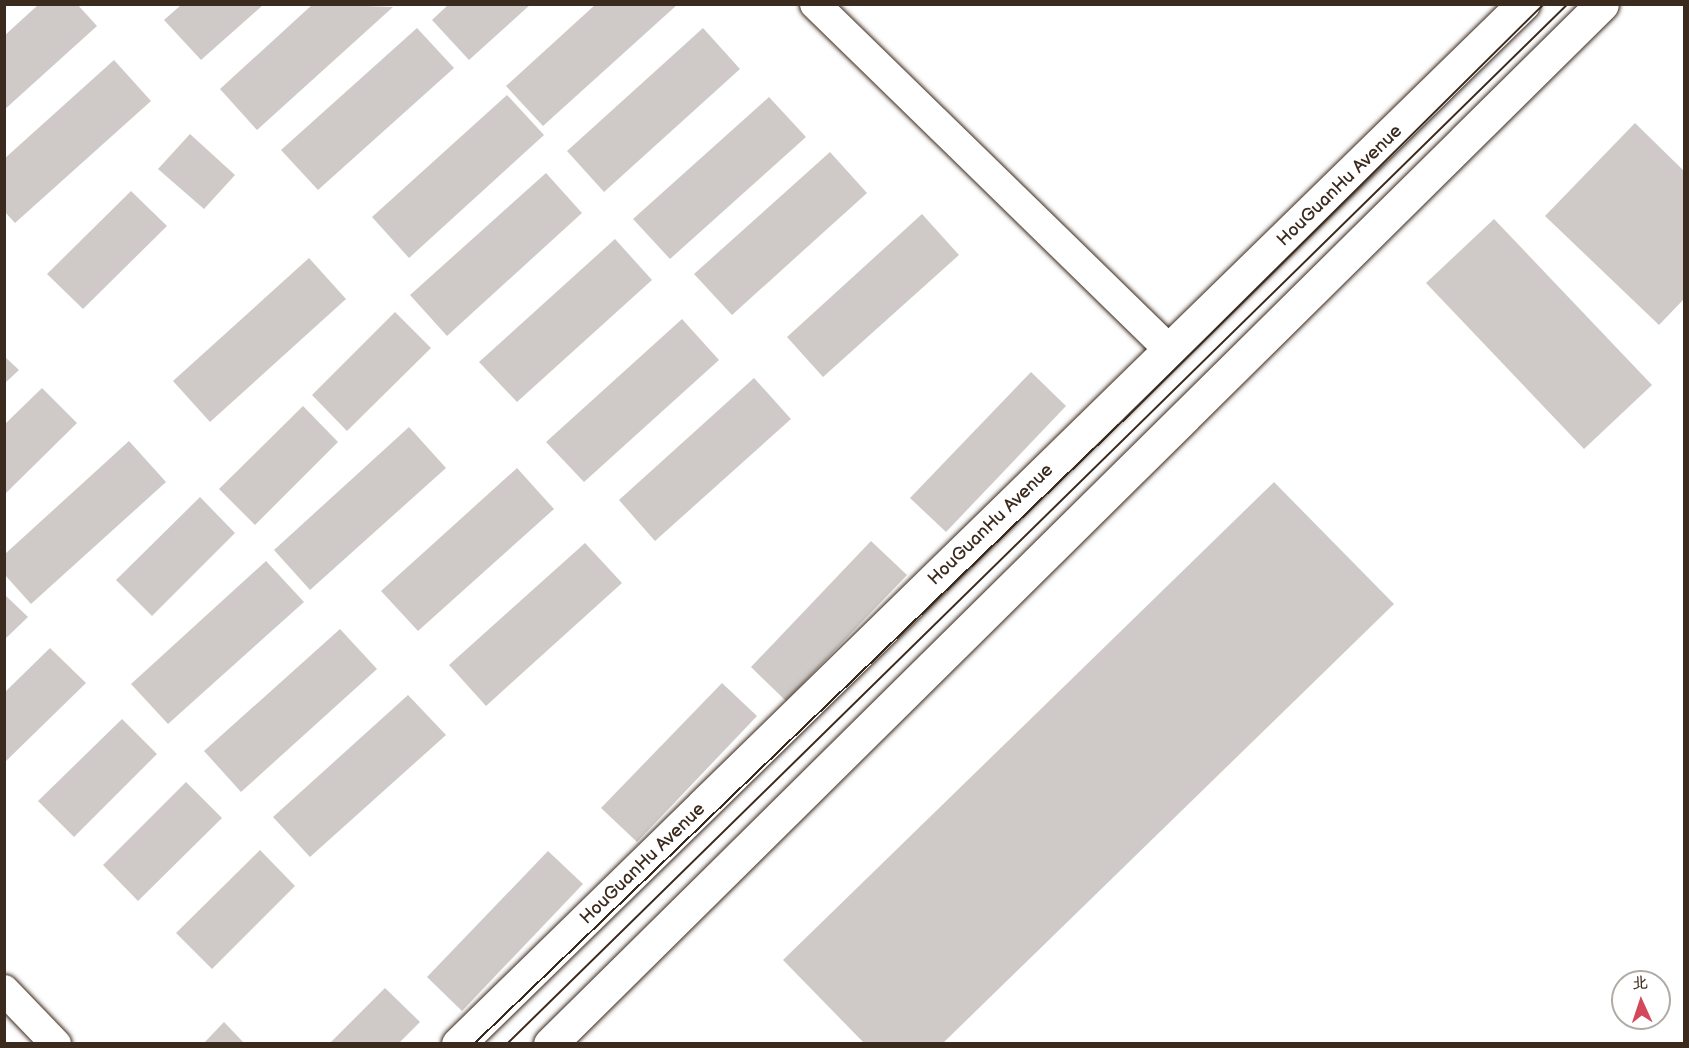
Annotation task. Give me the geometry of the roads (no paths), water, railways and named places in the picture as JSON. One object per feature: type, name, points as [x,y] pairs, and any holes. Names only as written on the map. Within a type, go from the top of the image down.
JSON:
[{"type":"main road","name":"HouGuanHu Avenue","points":[[458,1044],[1523,4]]},
{"type":"main road","points":[[550,1044],[1602,4]]},
{"type":"street","points":[[815,4],[1170,350]]},
{"type":"street","points":[[4,990],[56,1044]]},
{"type":"tram line","points":[[474,1044],[1129,415],[1544,4]]},
{"type":"tram line","points":[[507,1044],[1568,4]]}]
